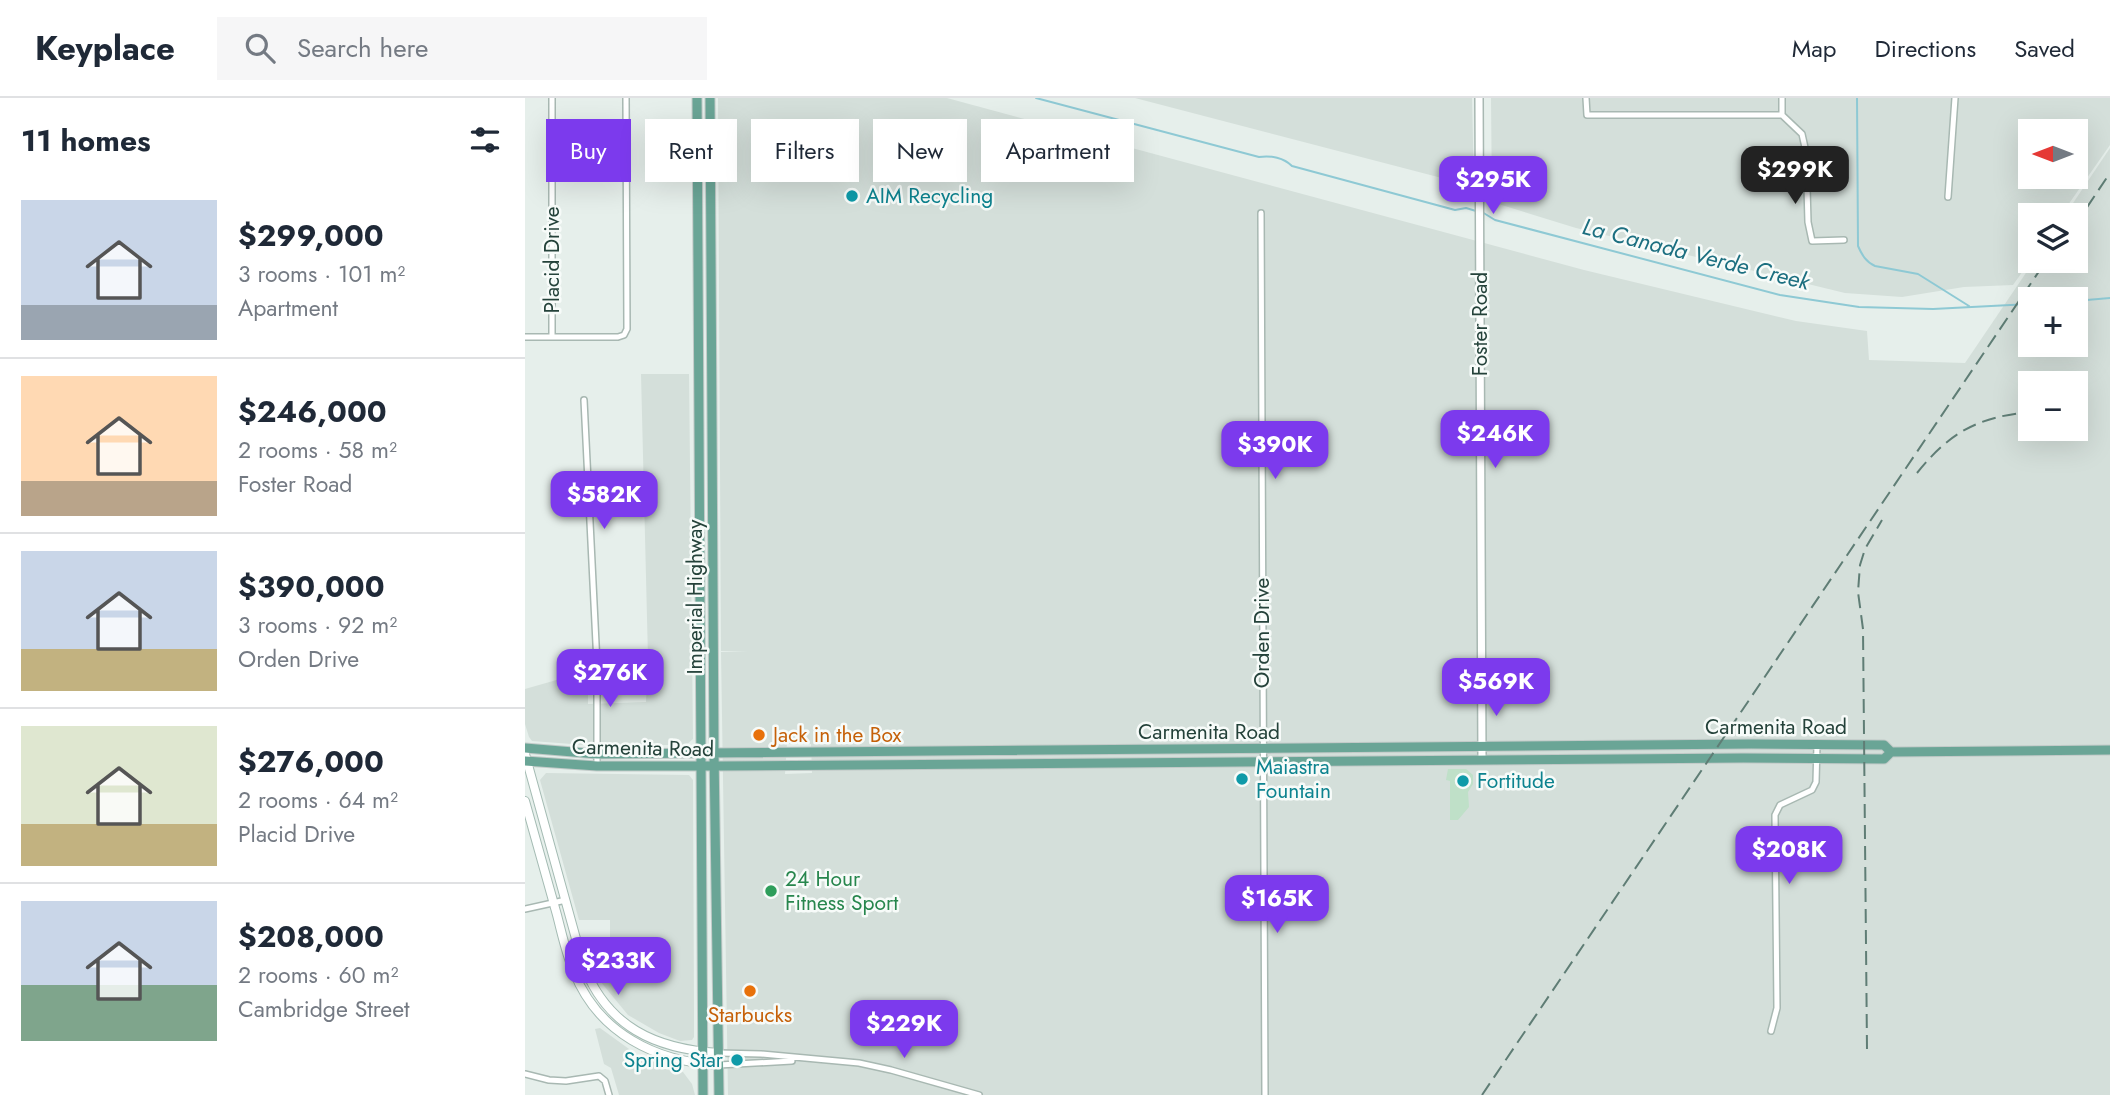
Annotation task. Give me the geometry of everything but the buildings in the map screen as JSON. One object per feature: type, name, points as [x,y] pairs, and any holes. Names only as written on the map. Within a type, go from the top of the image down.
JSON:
[{"type":"main road","name":"Imperial Highway","points":[[697,98],[703,1095]]},
{"type":"main road","name":"Imperial Highway","points":[[710,98],[719,1095]]},
{"type":"main road","name":"Carmenita Road","points":[[525,748],[597,754],[1884,745],[1891,752]]},
{"type":"main road","points":[[1087,750],[1087,764]]},
{"type":"main road","name":"Carmenita Road","points":[[526,759],[597,766],[1817,760],[1884,759],[1891,752],[2110,750]]},
{"type":"main road","points":[[526,759],[587,974],[608,1007],[627,1025],[647,1038],[670,1047],[719,1053]]},
{"type":"main road","points":[[525,801],[574,973],[584,994],[599,1014],[621,1035],[643,1048],[703,1065],[719,1065]]},
{"type":"street","name":"Placid Drive","points":[[552,98],[552,337]]},
{"type":"street","points":[[525,337],[624,335],[627,329],[626,98]]},
{"type":"street","name":"Foster Road","points":[[1479,98],[1482,760]]},
{"type":"street","points":[[1586,98],[1587,115],[1782,115],[1802,134],[1806,152],[1808,222],[1812,242],[1844,240]]},
{"type":"street","points":[[1782,98],[1782,115]]},
{"type":"street","points":[[1948,197],[1955,98]]},
{"type":"street","name":"Orden Drive","points":[[1261,214],[1265,1095]]},
{"type":"street","points":[[584,400],[597,664],[597,766]]},
{"type":"street","points":[[1772,1031],[1777,1008],[1775,815],[1780,805],[1812,790],[1816,782],[1817,746]]},
{"type":"street","points":[[525,909],[566,901]]},
{"type":"street","points":[[719,1053],[761,1054],[869,1065],[979,1095]]},
{"type":"street","points":[[719,1065],[802,1059]]},
{"type":"street","points":[[525,1074],[566,1082],[599,1076],[605,1080],[609,1095]]},
{"type":"shaded area","points":[[718,98],[947,98],[1025,119],[981,119],[981,182],[1134,182],[1134,148],[1584,270],[1796,321],[1867,331],[1869,360],[1965,363],[2026,273],[2088,273],[2088,203],[2073,203],[2082,189],[2088,189],[2088,181],[2110,148],[2110,1095],[728,1095],[721,652],[748,652],[721,651],[718,182],[737,182],[737,119],[718,119]],"holes":[[[787,744],[811,744],[812,773],[785,774]]]},
{"type":"shaded area","points":[[1135,98],[1472,98],[1474,184],[1461,183]]},
{"type":"shaded area","points":[[1491,98],[2110,98],[2110,145],[2088,176],[2088,119],[2018,119],[2018,189],[2079,189],[2069,203],[2018,203],[2018,273],[2022,273],[2013,285],[1964,287],[1902,297],[1845,293],[1576,228],[1492,202]]},
{"type":"shaded area","points":[[641,374],[689,374],[693,739],[686,745],[585,745],[532,741],[525,724],[525,689],[588,671],[588,704],[646,702],[648,658]]},
{"type":"shaded area","points":[[546,773],[689,775],[693,780],[692,1040],[680,1041],[659,1033],[628,1015],[600,981],[587,948],[610,948],[610,920],[579,920],[540,780]]},
{"type":"shaded area","points":[[600,1028],[636,1054],[683,1072],[692,1084],[695,1095],[619,1095],[611,1068],[604,1064],[595,1029]]},
{"type":"green space","points":[[1448,769],[1466,769],[1473,775],[1473,784],[1468,792],[1469,807],[1458,820],[1450,820],[1450,781],[1446,780]]},
{"type":"waterway","name":"La Canada Verde Creek","points":[[1036,98],[1259,157],[1277,158],[1292,166],[1455,210],[1466,208],[1476,211]]},
{"type":"waterway","points":[[1857,98],[1858,246],[1861,252],[1875,266],[1918,274],[1969,306]]},
{"type":"waterway","name":"La Canada Verde Creek","points":[[1482,212],[1495,220],[1780,295],[1859,307],[1933,309],[2018,305]]},
{"type":"waterway","name":"La Canada Verde Creek","points":[[2088,300],[2110,298]]},
{"type":"railway","points":[[2088,206],[2110,173]]},
{"type":"railway","points":[[1482,1095],[2038,273]]},
{"type":"railway","points":[[1917,473],[1941,447],[1966,429],[1995,418],[2018,413]]},
{"type":"railway","points":[[1867,1049],[1863,629],[1858,592],[1860,565],[1865,549],[1882,520]]},
{"type":"place","name":"AIM Recycling","points":[[852,196]]},
{"type":"place","name":"Jack in the Box","points":[[759,735]]},
{"type":"place","name":"Maiastra Fountain","points":[[1242,779]]},
{"type":"place","name":"Fortitude","points":[[1463,781]]},
{"type":"place","name":"24 Hour Fitness Sport","points":[[771,891]]},
{"type":"place","name":"Starbucks","points":[[750,991]]},
{"type":"place","name":"Spring Star","points":[[737,1060]]}]
